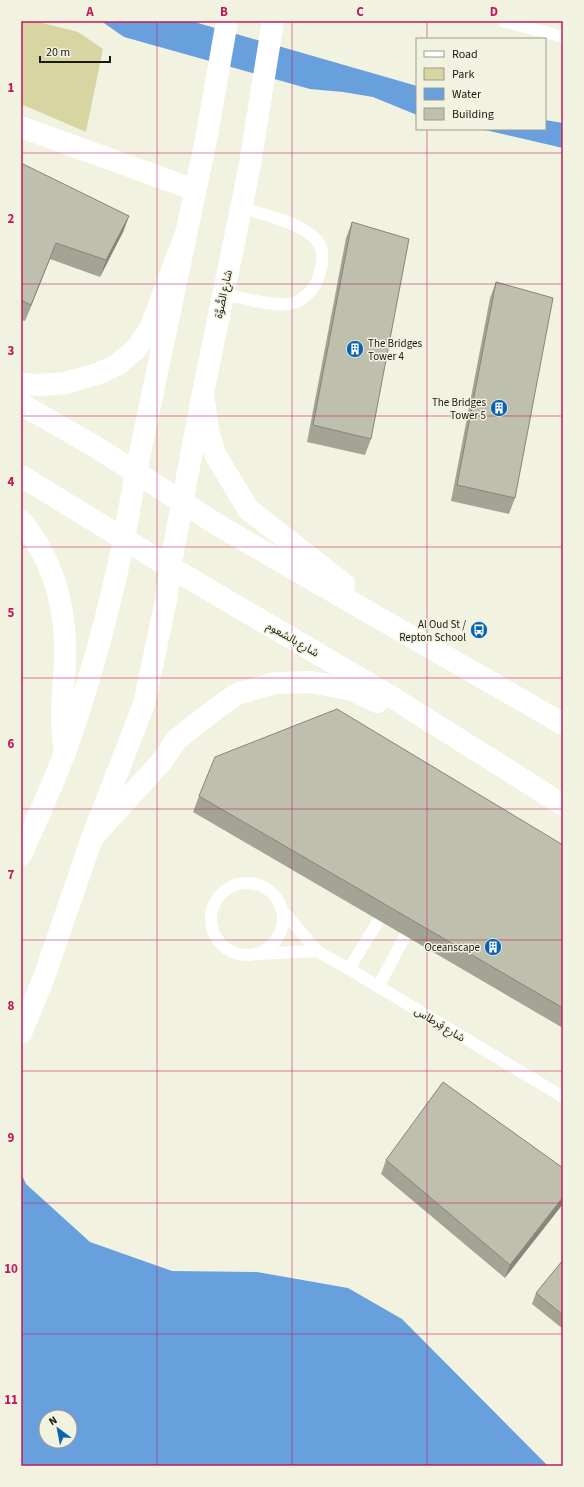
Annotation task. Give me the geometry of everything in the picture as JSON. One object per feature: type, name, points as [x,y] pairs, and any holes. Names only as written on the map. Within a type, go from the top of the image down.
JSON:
[{"type":"main road","points":[[21,855],[65,753],[92,672],[114,589],[136,472],[206,140],[227,21]]},
{"type":"main road","name":"شارع الصُّوَّة","points":[[21,1033],[43,980],[92,838],[144,704],[166,600],[170,567],[184,502],[203,393],[249,170],[273,21]]},
{"type":"main road","points":[[21,127],[195,190]]},
{"type":"main road","points":[[21,384],[40,385],[65,383],[97,374],[117,365],[136,349],[150,330],[186,233]]},
{"type":"main road","points":[[203,393],[208,431],[215,454],[248,509],[404,632]]},
{"type":"main road","points":[[21,404],[96,447],[221,526],[563,724]]},
{"type":"main road","name":"شارع بالشعوم","points":[[21,476],[170,567],[422,716],[563,805]]},
{"type":"main road","points":[[21,521],[44,556],[56,584],[63,613],[65,643],[62,717],[65,753]]},
{"type":"main road","points":[[92,838],[162,761],[176,740],[236,694],[275,683],[312,682],[352,690],[396,710],[422,716]]},
{"type":"lane","points":[[503,21],[563,38]]},
{"type":"lane","points":[[223,294],[282,305],[300,300],[311,290],[319,276],[322,252],[320,245],[314,237],[303,229],[270,215],[241,208]]},
{"type":"lane","points":[[255,954],[266,949],[275,942],[280,932],[283,920],[281,909],[276,898],[268,890],[257,884],[245,883],[233,886],[223,892],[215,901],[211,912],[211,924],[215,936],[222,945],[232,952],[243,955],[317,952]]},
{"type":"lane","name":"شارع قِرطاس","points":[[281,909],[317,952],[563,1097]]},
{"type":"lane","points":[[348,969],[377,923]]},
{"type":"lane","points":[[378,987],[404,938]]},
{"type":"green space","points":[[21,21],[35,21],[78,32],[103,49],[86,132],[21,104]]},
{"type":"water","points":[[101,21],[191,21],[416,86],[416,115],[373,97],[310,89],[124,37]]},
{"type":"water","points":[[546,120],[563,123],[563,148],[485,130],[546,130]]},
{"type":"water","points":[[21,1173],[26,1184],[90,1242],[172,1271],[257,1272],[348,1288],[402,1319],[548,1466],[21,1466]]},
{"type":"building","points":[[21,163],[129,216],[106,260],[56,243],[31,305],[21,300]]},
{"type":"building","name":"The Bridges Tower 4","points":[[352,222],[409,239],[371,439],[313,425]]},
{"type":"building","name":"The Bridges Tower 5","points":[[496,282],[553,298],[515,498],[457,485]]},
{"type":"building","name":"Oceanscape","points":[[337,709],[563,845],[563,1008],[199,796],[215,757]]},
{"type":"building","points":[[443,1082],[563,1168],[563,1197],[510,1265],[386,1160]]},
{"type":"building","points":[[563,1260],[563,1315],[536,1293]]},
{"type":"place","name":"The Bridges Tower 4","points":[[355,349]]},
{"type":"place","name":"The Bridges Tower 5","points":[[499,408]]},
{"type":"place","name":"Al Oud St / Repton School","points":[[479,630]]},
{"type":"place","name":"Oceanscape","points":[[493,947]]}]
